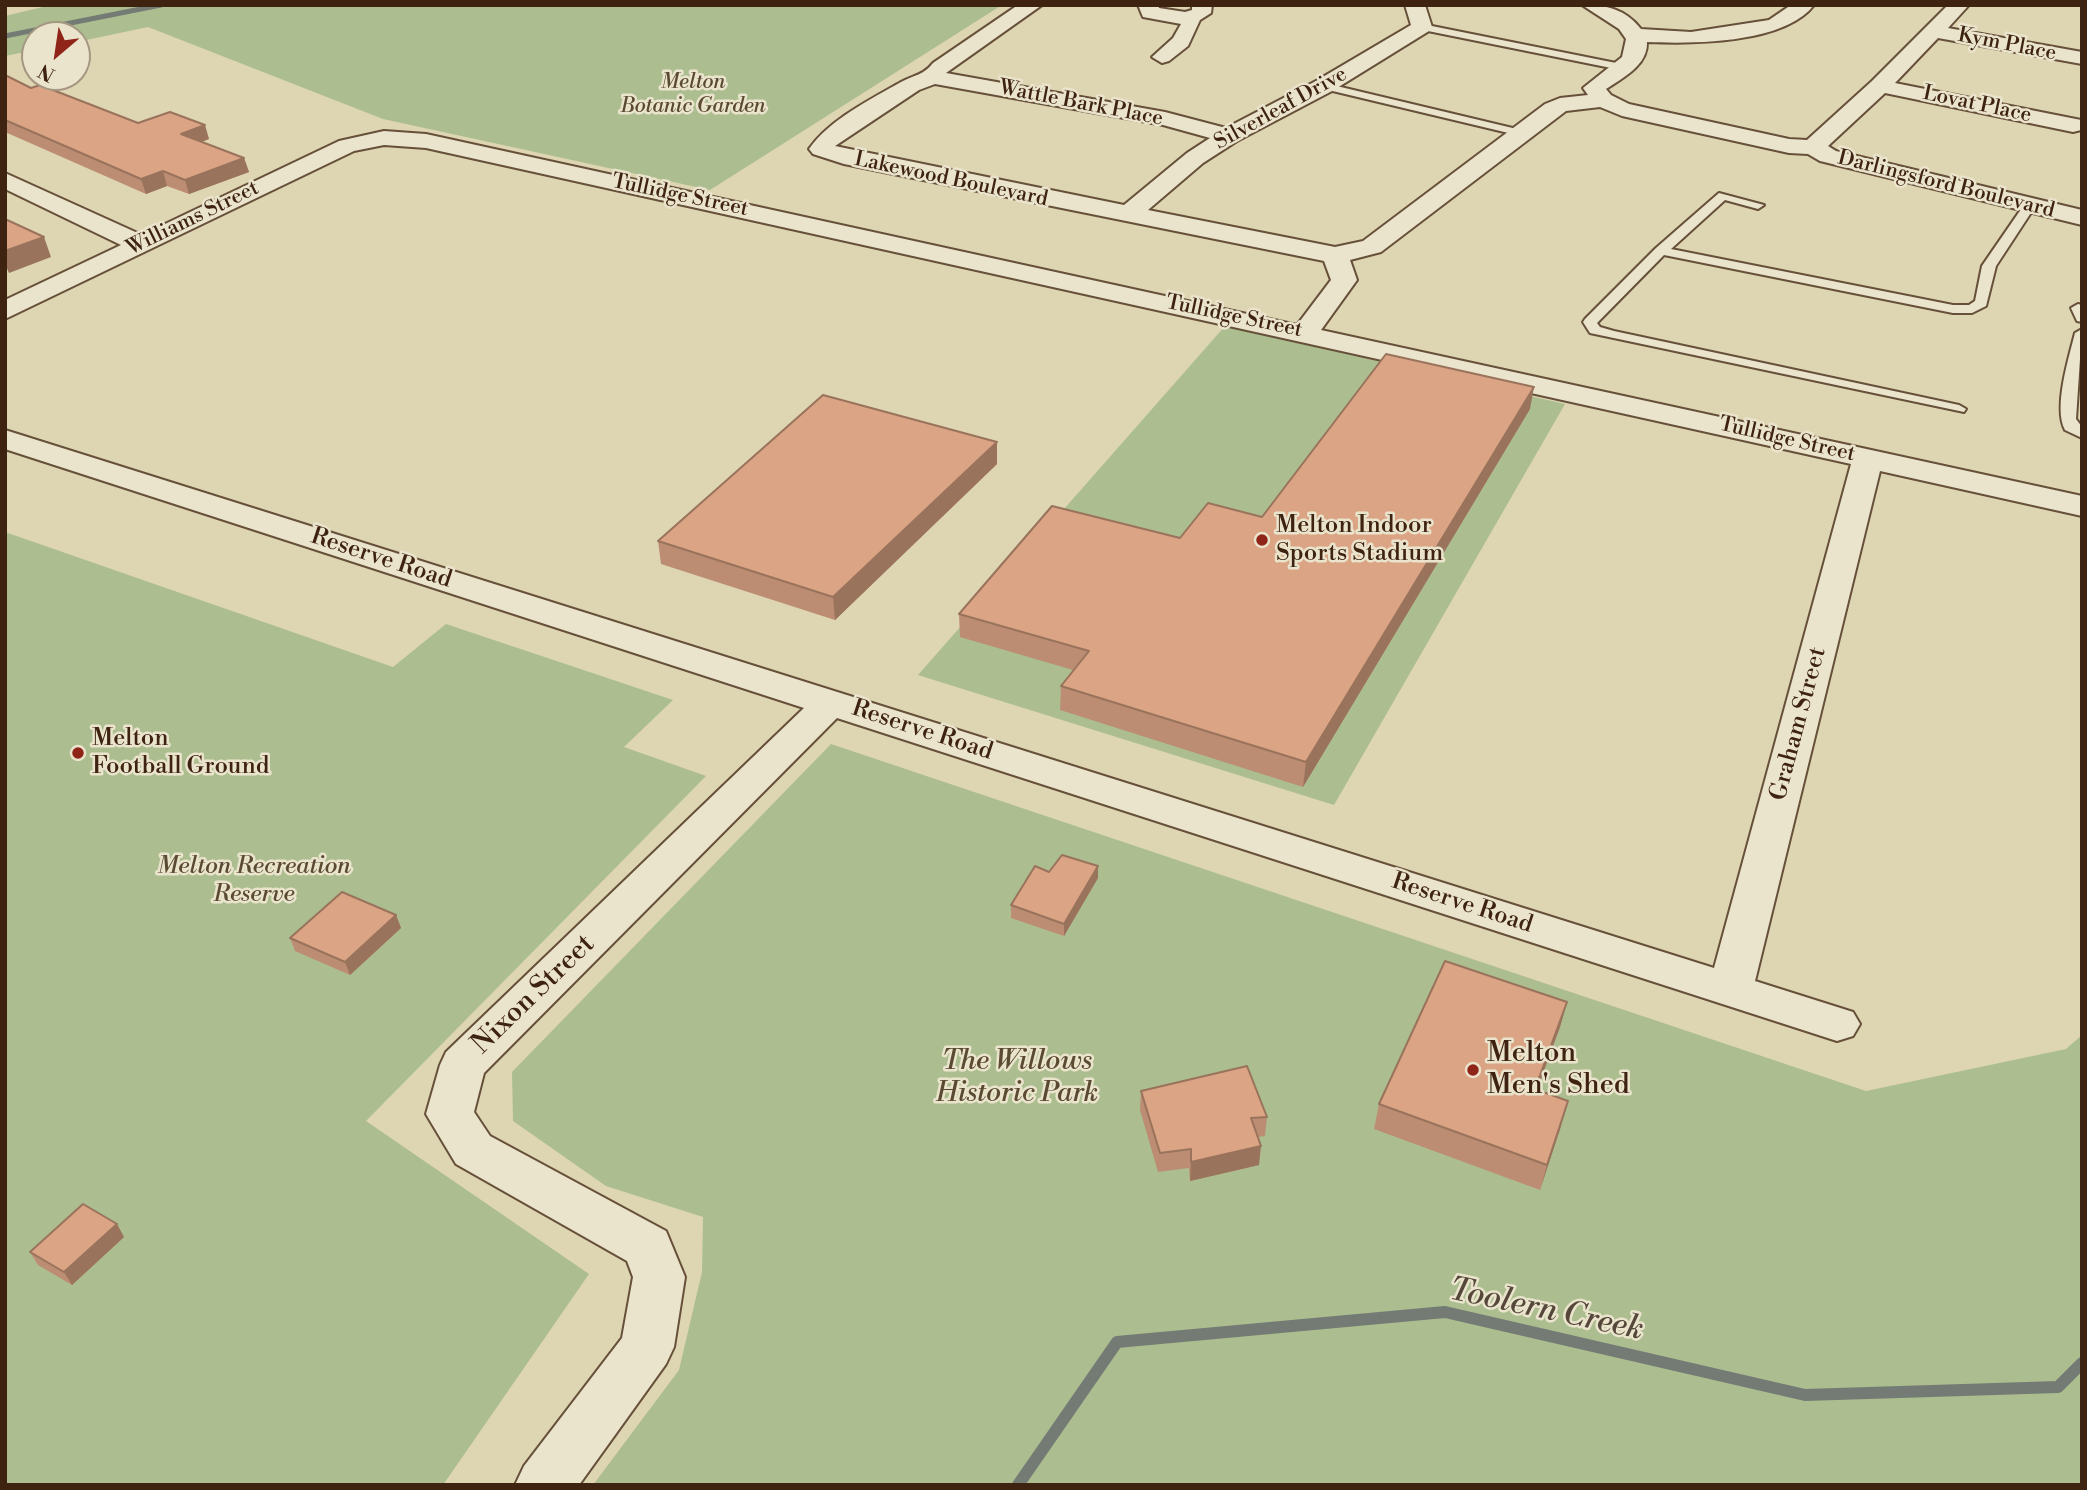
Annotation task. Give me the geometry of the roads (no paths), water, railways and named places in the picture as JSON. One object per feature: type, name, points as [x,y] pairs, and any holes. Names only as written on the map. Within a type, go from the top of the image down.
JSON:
[{"type":"street","name":"Lakewood Boulevard","points":[[1032,5],[940,67],[933,77],[901,92],[828,139],[821,149],[844,157],[1130,213],[1167,224],[1335,255],[1372,247],[1560,105],[1603,100]]},
{"type":"street","points":[[1149,5],[1150,13],[1194,12],[1191,30],[1162,57]]},
{"type":"street","points":[[1592,5],[1614,14],[1631,27],[1637,43],[1632,59],[1594,88],[1603,100]]},
{"type":"street","points":[[1634,35],[1691,38],[1772,25],[1784,21],[1804,5]]},
{"type":"street","name":"Darlingsford Boulevard","points":[[1813,147],[1880,86],[1959,5]]},
{"type":"street","name":"Silverleaf Drive","points":[[1130,213],[1195,158],[1229,136],[1324,86],[1418,16]]},
{"type":"street","name":"Kym Place","points":[[1933,31],[2082,58]]},
{"type":"street","name":"Wattle Bark Place","points":[[933,77],[1165,119],[1229,136]]},
{"type":"street","name":"Lovat Place","points":[[1880,86],[2073,125]]},
{"type":"street","name":"Darlingsford Boulevard","points":[[1603,100],[1622,109],[1789,146],[1813,147],[1828,156],[2082,218]]},
{"type":"street","name":"Williams Street","points":[[5,311],[347,146],[384,138]]},
{"type":"street","name":"Tullidge Street","points":[[384,138],[425,141],[2082,506]]},
{"type":"street","points":[[5,180],[140,244]]},
{"type":"street","points":[[1305,333],[1344,281],[1335,255]]},
{"type":"street","name":"Reserve Road","points":[[5,439],[1838,1024]]},
{"type":"street","name":"Graham Street","points":[[1730,990],[1868,458]]},
{"type":"street","name":"Nixon Street","points":[[544,1485],[647,1347],[659,1278],[648,1247],[473,1150],[450,1114],[463,1065],[832,702]]},
{"type":"lane","points":[[1418,16],[1621,67]]},
{"type":"lane","points":[[1324,86],[1521,133]]},
{"type":"lane","points":[[1758,205],[1723,196],[1661,251],[1590,322],[1595,330],[1959,409]]},
{"type":"lane","points":[[1661,251],[1954,309],[1972,309],[1981,303],[1989,266],[2030,205]]},
{"type":"lane","points":[[2082,333],[2071,372],[2067,419],[2070,427],[2082,433]]},
{"type":"waterway","points":[[5,36],[161,5]]},
{"type":"waterway","name":"Toolern Creek","points":[[1018,1485],[1117,1342],[1445,1312],[1805,1395],[2058,1387],[2082,1363]]},
{"type":"place","name":"Melton Indoor Sports Stadium","points":[[1262,540]]},
{"type":"place","name":"Melton Football Ground","points":[[78,753]]},
{"type":"place","name":"Melton Men's Shed","points":[[1473,1070]]},
{"type":"park label","name":"Melton Botanic Garden","points":[[693,95]]},
{"type":"park label","name":"Melton Recreation Reserve","points":[[254,881]]},
{"type":"park label","name":"The Willows Historic Park","points":[[1017,1078]]}]
